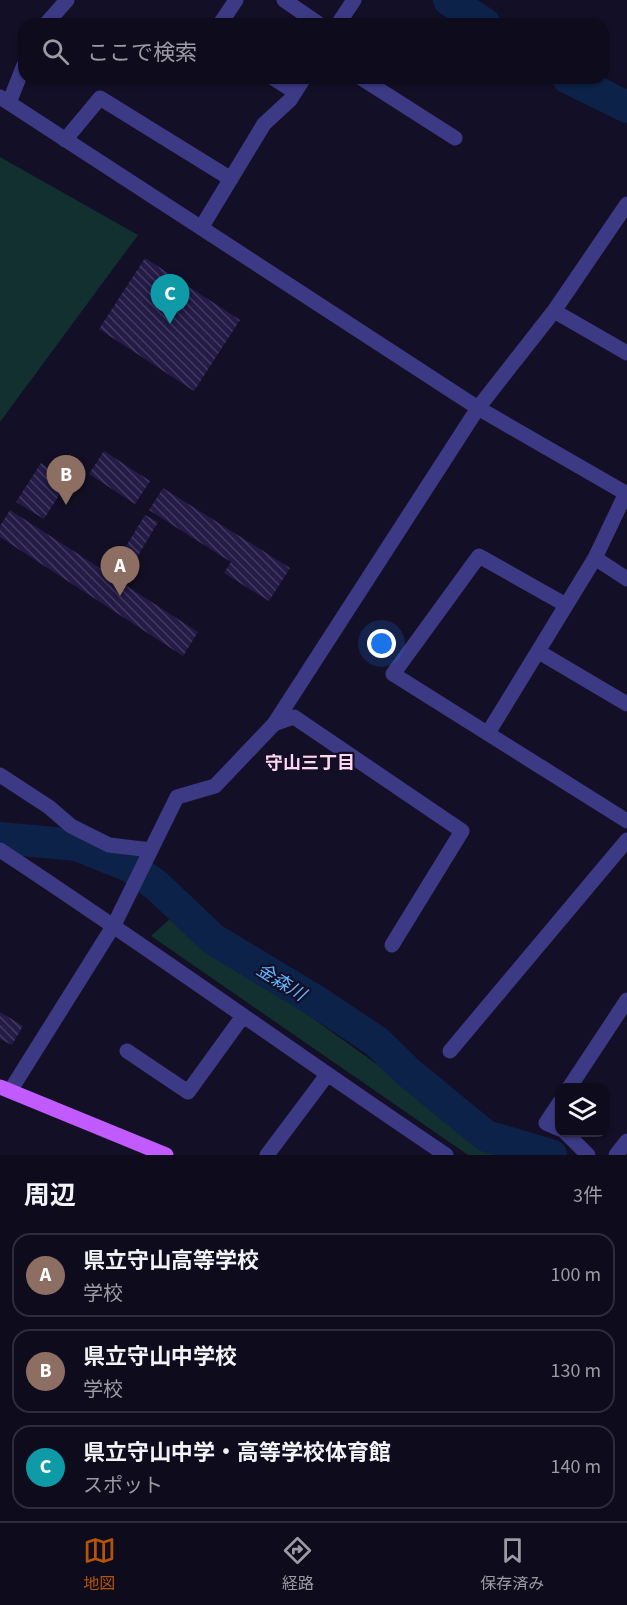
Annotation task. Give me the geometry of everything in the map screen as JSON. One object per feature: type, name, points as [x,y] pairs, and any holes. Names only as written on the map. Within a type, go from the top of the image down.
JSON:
[{"type":"main road","points":[[5,1089],[166,1155]]},
{"type":"street","points":[[51,18],[67,0]]},
{"type":"street","points":[[224,18],[236,0]]},
{"type":"street","points":[[284,0],[310,18]]},
{"type":"street","points":[[342,18],[354,0]]},
{"type":"street","points":[[18,76],[4,100],[478,408],[626,493],[595,558],[488,733]]},
{"type":"street","points":[[282,84],[295,92]]},
{"type":"street","points":[[201,228],[264,124],[300,84]]},
{"type":"street","points":[[370,84],[455,138]]},
{"type":"street","points":[[65,140],[100,98],[231,179]]},
{"type":"street","points":[[5,1089],[114,925],[177,797],[215,786],[274,724],[478,408],[554,311],[625,212]]},
{"type":"street","points":[[554,311],[627,353]]},
{"type":"street","points":[[566,605],[479,556],[393,674],[627,821]]},
{"type":"street","points":[[595,558],[627,579]]},
{"type":"street","points":[[539,652],[627,704]]},
{"type":"street","points":[[274,724],[294,717],[462,831],[392,945]]},
{"type":"street","points":[[0,775],[49,807],[71,826],[109,845],[151,850]]},
{"type":"street","points":[[450,1051],[624,849]]},
{"type":"street","points":[[0,850],[114,925],[327,1075],[446,1155]]},
{"type":"street","points":[[573,1083],[624,1010]]},
{"type":"street","points":[[127,1051],[188,1092],[243,1016]]},
{"type":"street","points":[[267,1155],[327,1075]]},
{"type":"street","points":[[555,1110],[546,1123],[555,1128]]},
{"type":"street","points":[[571,1137],[588,1155]]},
{"type":"street","points":[[616,1155],[627,1140]]},
{"type":"green space","points":[[0,157],[138,235],[0,422]]},
{"type":"green space","points":[[172,917],[503,1155],[468,1155],[151,936]]},
{"type":"building","points":[[145,258],[240,320],[194,391],[99,329]]},
{"type":"building","points":[[104,451],[150,481],[135,504],[89,474]]},
{"type":"building","points":[[41,463],[68,481],[44,519],[16,502]]},
{"type":"building","points":[[163,488],[290,568],[269,601],[224,573],[231,562],[149,510]]},
{"type":"building","points":[[10,510],[109,574],[145,515],[158,522],[122,583],[198,632],[183,656],[0,537],[0,526]]},
{"type":"building","points":[[0,1012],[23,1026],[12,1045],[0,1039]]},
{"type":"waterway","points":[[449,0],[476,18]]},
{"type":"waterway","points":[[580,84],[627,107]]},
{"type":"waterway","name":"金森川","points":[[0,838],[76,845],[129,866],[156,885],[213,939],[319,1003],[376,1041],[408,1072],[486,1136],[551,1155]]},
{"type":"place","name":"県立守山中学・高等学校体育館","points":[[170,324]]},
{"type":"place","name":"県立守山中学校","points":[[66,505]]},
{"type":"place","name":"県立守山高等学校","points":[[120,596]]},
{"type":"district","name":"守山三丁目","points":[[310,763]]}]
